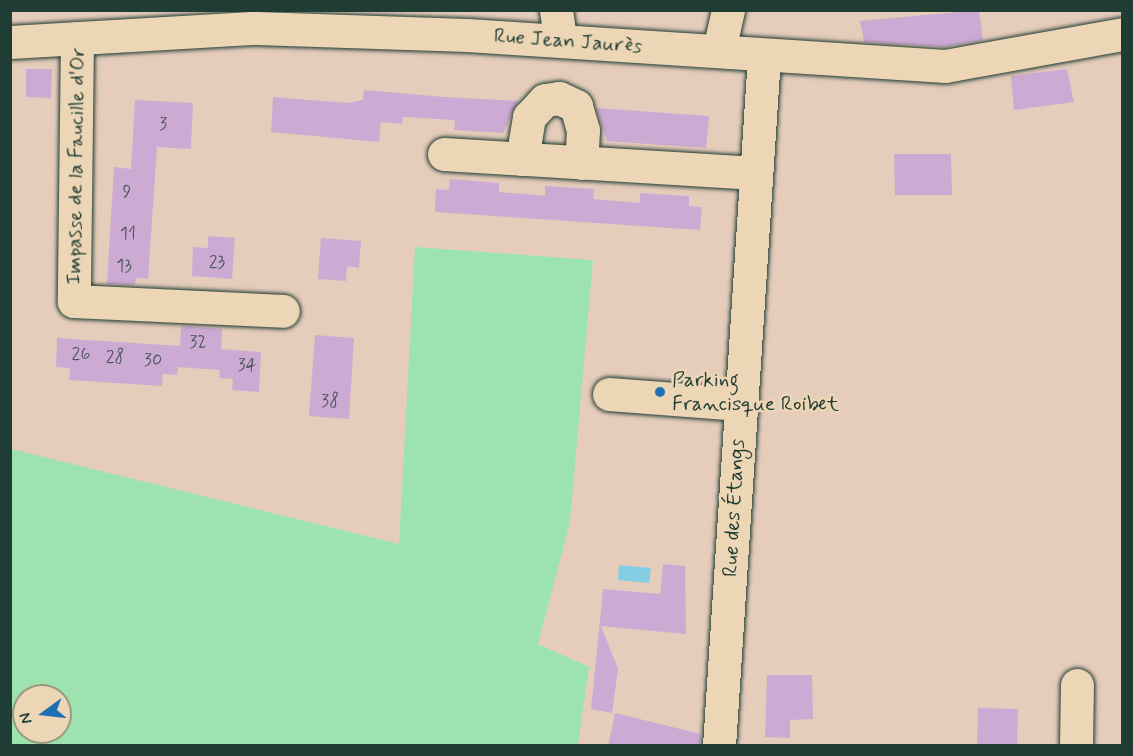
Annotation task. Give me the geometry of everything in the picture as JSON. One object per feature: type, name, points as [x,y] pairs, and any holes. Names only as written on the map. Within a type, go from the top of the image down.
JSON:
[{"type":"street","points":[[719,50],[728,10]]},
{"type":"street","name":"Rue Jean Jaurès","points":[[10,42],[256,28],[558,25],[764,55],[945,66],[1122,34]]},
{"type":"street","name":"Impasse de la Faucille d'Or","points":[[77,38],[74,301],[284,311]]},
{"type":"street","name":"Rue des Étangs","points":[[719,746],[764,55]]},
{"type":"street","points":[[522,159],[529,117],[544,100],[559,98],[576,106],[583,130],[581,163]]},
{"type":"street","points":[[444,154],[755,173]]},
{"type":"street","points":[[609,394],[740,404]]},
{"type":"street","points":[[1076,746],[1077,685]]},
{"type":"green space","points":[[415,247],[593,260],[570,522],[538,644],[589,667],[578,745],[11,745],[11,449],[399,544]]},
{"type":"water","points":[[619,565],[651,568],[649,583],[618,580]]},
{"type":"building","points":[[979,10],[983,40],[944,47],[864,42],[860,21]]},
{"type":"building","points":[[26,69],[52,69],[51,98],[26,97]]},
{"type":"building","points":[[1067,69],[1074,102],[1014,110],[1011,76]]},
{"type":"building","points":[[364,90],[518,101],[503,133],[454,130],[455,120],[403,117],[402,124],[381,122],[379,142],[271,132],[273,97],[348,103],[363,100]]},
{"type":"building","points":[[135,100],[193,103],[191,149],[157,147],[148,279],[136,278],[135,285],[107,284],[114,167],[131,169]]},
{"type":"building","points":[[596,108],[709,116],[706,148],[607,141]]},
{"type":"building","points":[[894,154],[951,154],[952,195],[895,195]]},
{"type":"building","points":[[450,179],[499,183],[499,192],[545,196],[545,186],[594,189],[593,199],[640,203],[640,193],[689,196],[689,206],[702,207],[700,230],[435,212],[436,189],[449,190]]},
{"type":"building","points":[[208,236],[235,238],[232,279],[192,276],[193,247],[208,248]]},
{"type":"building","points":[[321,238],[361,241],[359,268],[347,266],[346,281],[318,279]]},
{"type":"building","points":[[181,326],[222,329],[221,349],[261,352],[259,392],[232,390],[233,379],[219,378],[220,370],[178,367],[177,375],[163,374],[162,386],[69,380],[70,368],[56,367],[57,338],[180,346]]},
{"type":"building","points":[[315,335],[354,338],[349,419],[309,416]]},
{"type":"building","points":[[663,564],[685,566],[686,634],[601,626],[618,669],[612,713],[591,709],[603,589],[660,594]]},
{"type":"building","points":[[767,675],[812,675],[813,719],[790,720],[790,738],[765,737]]},
{"type":"building","points":[[978,708],[1018,709],[1017,746],[977,746]]},
{"type":"building","points":[[615,713],[701,734],[700,746],[608,746]]},
{"type":"place","name":"Parking Francisque Roibet","points":[[660,392]]}]
